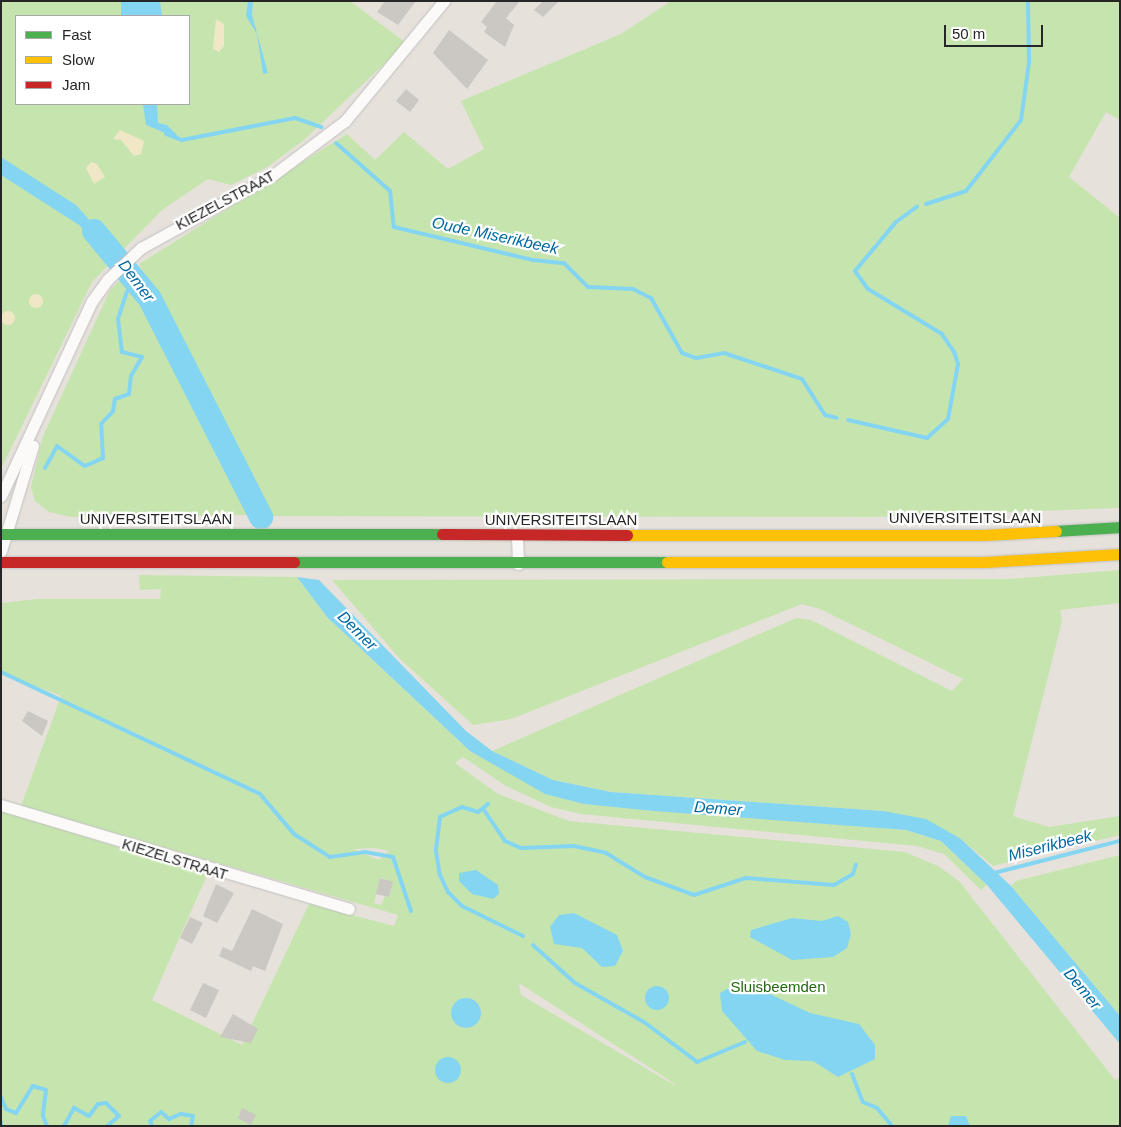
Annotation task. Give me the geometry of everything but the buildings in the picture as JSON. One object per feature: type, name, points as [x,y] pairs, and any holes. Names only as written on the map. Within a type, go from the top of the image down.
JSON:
[{"type":"highway","name":"UNIVERSITEITSLAAN","points":[[4,534],[984,535],[1120,527]]},
{"type":"highway","points":[[1,562],[518,564],[985,562],[1120,554]]},
{"type":"street","name":"KIEZELSTRAAT","points":[[1,496],[40,421],[92,301],[112,276],[134,254],[161,234],[273,175],[345,121],[444,1]]},
{"type":"street","name":"KIEZELSTRAAT","points":[[1,551],[4,534],[40,421]]},
{"type":"street","points":[[517,535],[518,564]]},
{"type":"street","name":"KIEZELSTRAAT","points":[[1,805],[349,909]]},
{"type":"green space","points":[[1,1],[350,1],[406,43],[304,140],[266,168],[231,185],[208,179],[162,210],[92,282],[1,469]]},
{"type":"green space","points":[[671,1],[1120,1],[1120,120],[1106,112],[1069,177],[1120,218],[1120,508],[872,517],[271,516],[139,264],[347,134],[375,160],[404,132],[448,169],[484,149],[461,101],[621,34]]},
{"type":"green space","points":[[121,279],[143,299],[250,515],[71,517],[49,512],[35,501],[31,487],[43,436],[110,290]]},
{"type":"green space","points":[[1120,570],[1120,603],[1060,610],[1062,621],[1013,816],[1049,827],[1120,816],[1120,835],[993,866],[961,839],[883,811],[611,792],[553,780],[492,751],[796,618],[811,620],[952,691],[963,679],[820,609],[802,604],[511,719],[473,725],[400,659],[332,580],[1009,579]]},
{"type":"green space","name":"Sluisbeemden","points":[[139,575],[297,577],[327,617],[470,751],[584,804],[906,830],[941,841],[987,885],[981,890],[944,854],[917,846],[581,814],[551,807],[506,786],[463,757],[455,763],[498,794],[569,821],[905,852],[938,866],[959,881],[1115,1080],[1120,1078],[1120,1126],[1,1126],[1,810],[207,875],[152,1000],[242,1045],[309,904],[394,926],[398,915],[21,806],[61,696],[1,673],[1,603],[37,599],[160,599],[161,589],[140,590]],"holes":[[[375,848],[389,851],[379,860],[353,849]],[[381,877],[391,883],[381,905],[374,903]],[[519,983],[676,1086],[521,995]]]},
{"type":"green space","points":[[1120,855],[1120,1016],[1011,886],[1016,881]]},
{"type":"sand","points":[[216,19],[224,24],[224,46],[219,52],[213,49]]},
{"type":"sand","points":[[120,130],[144,141],[141,154],[134,156],[121,140],[113,139]]},
{"type":"sand","points":[[91,162],[97,164],[105,177],[94,184],[86,168]]},
{"type":"sand","points":[[33,294],[39,294],[43,301],[39,308],[33,308],[29,304],[29,298]]},
{"type":"sand","points":[[5,311],[11,311],[15,318],[11,325],[5,325],[1,321],[1,315]]},
{"type":"water","points":[[121,1],[160,1],[162,15],[121,15]]},
{"type":"water","points":[[248,1],[253,1],[252,15],[268,73],[263,74],[257,34],[246,16]]},
{"type":"water","points":[[143,105],[157,105],[158,123],[167,125],[182,140],[146,125]]},
{"type":"water","points":[[1,157],[76,205],[118,252],[112,258],[79,225],[1,175]]},
{"type":"water","name":"Demer","points":[[297,577],[319,580],[466,731],[492,751],[553,780],[611,792],[883,811],[926,819],[961,839],[1011,886],[1120,1016],[1120,1044],[987,885],[941,841],[906,830],[654,811],[584,804],[545,794],[470,751],[327,617]]},
{"type":"water","points":[[476,870],[498,885],[499,894],[493,899],[472,894],[459,881],[459,873]]},
{"type":"water","points":[[574,913],[617,935],[623,951],[615,966],[602,967],[582,948],[554,944],[550,927],[559,915]]},
{"type":"water","points":[[838,916],[848,922],[851,934],[847,948],[833,957],[792,960],[750,937],[751,930],[792,918],[822,921]]},
{"type":"water","points":[[736,984],[757,988],[810,1013],[859,1024],[875,1045],[875,1059],[838,1077],[813,1061],[785,1060],[757,1051],[722,1011],[720,993]]},
{"type":"water","points":[[657,986],[662,987],[668,993],[668,1003],[662,1009],[657,1010],[652,1009],[646,1003],[645,998],[646,993],[652,987]]},
{"type":"water","points":[[466,998],[477,1002],[481,1013],[477,1024],[466,1028],[455,1024],[451,1013],[455,1002]]},
{"type":"water","points":[[448,1057],[457,1061],[461,1070],[457,1079],[448,1083],[439,1079],[435,1070],[439,1061]]},
{"type":"water","points":[[951,1116],[966,1116],[970,1126],[948,1126]]},
{"type":"waterway","name":"Oude Miserikbeek","points":[[926,204],[966,191],[1021,120],[1029,63],[1028,1]]},
{"type":"waterway","name":"Oude Miserikbeek","points":[[166,134],[182,140],[295,118],[321,127]]},
{"type":"waterway","name":"Oude Miserikbeek","points":[[336,143],[390,191],[394,227],[533,260],[564,263],[588,287],[633,289],[651,298],[682,353],[696,358],[724,353],[802,379],[825,415],[837,418]]},
{"type":"waterway","name":"Oude Miserikbeek","points":[[848,420],[927,438],[948,419],[958,364],[954,352],[942,334],[868,289],[855,271],[896,222],[917,207]]},
{"type":"waterway","name":"Demer","points":[[94,231],[150,299],[261,517]]},
{"type":"waterway","points":[[45,468],[57,446],[85,466],[103,458],[101,424],[113,411],[115,399],[129,394],[131,376],[142,357],[122,352],[118,319],[127,292],[137,281]]},
{"type":"waterway","points":[[1,672],[260,794],[294,834],[330,857],[365,852],[393,857],[411,911]]},
{"type":"waterway","points":[[488,804],[478,812],[462,807],[440,817],[436,851],[440,875],[448,892],[462,906],[523,936]]},
{"type":"waterway","points":[[484,810],[505,841],[521,848],[574,846],[606,853],[645,877],[694,895],[746,878],[834,885],[853,874],[856,864]]},
{"type":"waterway","name":"Miserikbeek","points":[[994,873],[1120,841]]},
{"type":"waterway","points":[[533,945],[575,983],[644,1022],[697,1062],[745,1042]]},
{"type":"waterway","points":[[852,1074],[863,1102],[877,1108],[892,1126]]},
{"type":"waterway","points":[[1,1097],[6,1109],[16,1113],[33,1086],[46,1090],[43,1116],[47,1126]]},
{"type":"waterway","points":[[64,1126],[74,1108],[89,1116],[98,1104],[106,1103],[119,1116],[107,1126]]},
{"type":"waterway","points":[[152,1126],[150,1121],[161,1112],[169,1119],[181,1114],[193,1116],[191,1126]]},
{"type":"traffic: fast","points":[[1056,531],[1120,527]]},
{"type":"traffic: fast","points":[[1,534],[442,534]]},
{"type":"traffic: fast","points":[[294,562],[667,562]]},
{"type":"traffic: slow","points":[[627,535],[984,535],[1056,531]]},
{"type":"traffic: slow","points":[[667,562],[985,562],[1120,554]]},
{"type":"traffic: jam","points":[[442,534],[627,535]]},
{"type":"traffic: jam","points":[[1,562],[294,562]]}]
